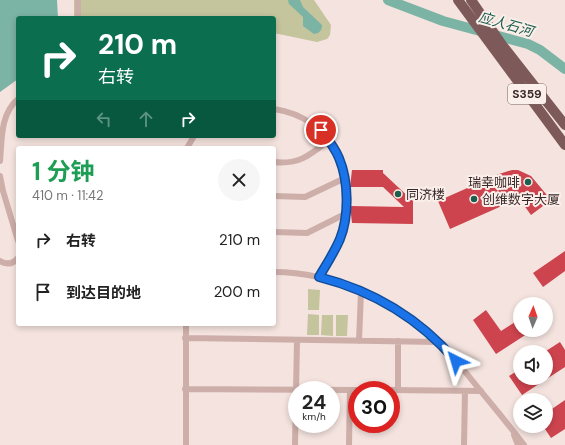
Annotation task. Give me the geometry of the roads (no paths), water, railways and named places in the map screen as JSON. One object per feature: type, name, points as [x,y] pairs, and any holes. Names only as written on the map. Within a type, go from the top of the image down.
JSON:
[{"type":"main road","name":"S359","points":[[458,0],[488,43],[565,144]]},
{"type":"main road","name":"S359","points":[[471,0],[503,46],[565,125]]},
{"type":"street","points":[[78,0],[78,16]]},
{"type":"street","points":[[0,161],[4,120],[8,110],[16,101]]},
{"type":"street","points":[[276,109],[290,112],[308,120],[321,130],[339,156],[345,178],[345,214],[340,240],[319,277]]},
{"type":"street","points":[[276,162],[290,163],[304,158],[329,140]]},
{"type":"street","points":[[0,176],[16,234]]},
{"type":"street","points":[[276,196],[305,197],[345,178]]},
{"type":"street","points":[[276,232],[307,233],[345,214]]},
{"type":"street","points":[[0,261],[8,263],[16,260]]},
{"type":"street","points":[[276,272],[319,277],[361,292],[397,310],[419,325],[439,342],[510,426],[524,445]]},
{"type":"street","points":[[359,341],[361,292]]},
{"type":"street","points":[[186,326],[186,445]]},
{"type":"street","points":[[185,338],[439,342]]},
{"type":"street","points":[[296,381],[297,340]]},
{"type":"street","points":[[395,381],[398,341]]},
{"type":"street","points":[[185,389],[288,390]]},
{"type":"street","points":[[400,390],[481,391]]},
{"type":"street","points":[[464,445],[465,391]]},
{"type":"street","points":[[510,426],[518,445]]},
{"type":"street","points":[[294,433],[294,445]]},
{"type":"street","points":[[349,445],[350,433]]},
{"type":"water","points":[[0,0],[57,0],[58,16],[16,16],[16,80],[0,92]]},
{"type":"water","points":[[288,0],[300,0],[303,7],[322,25],[322,28],[318,33],[314,34],[303,26],[303,17],[289,4]]},
{"type":"waterway","name":"应人石河","points":[[388,0],[443,21],[528,44],[540,50],[565,69]]},
{"type":"place","name":"瑞幸咖啡","points":[[528,182]]},
{"type":"place","name":"同济楼","points":[[398,194]]},
{"type":"place","name":"创维数字大厦","points":[[474,199]]}]
